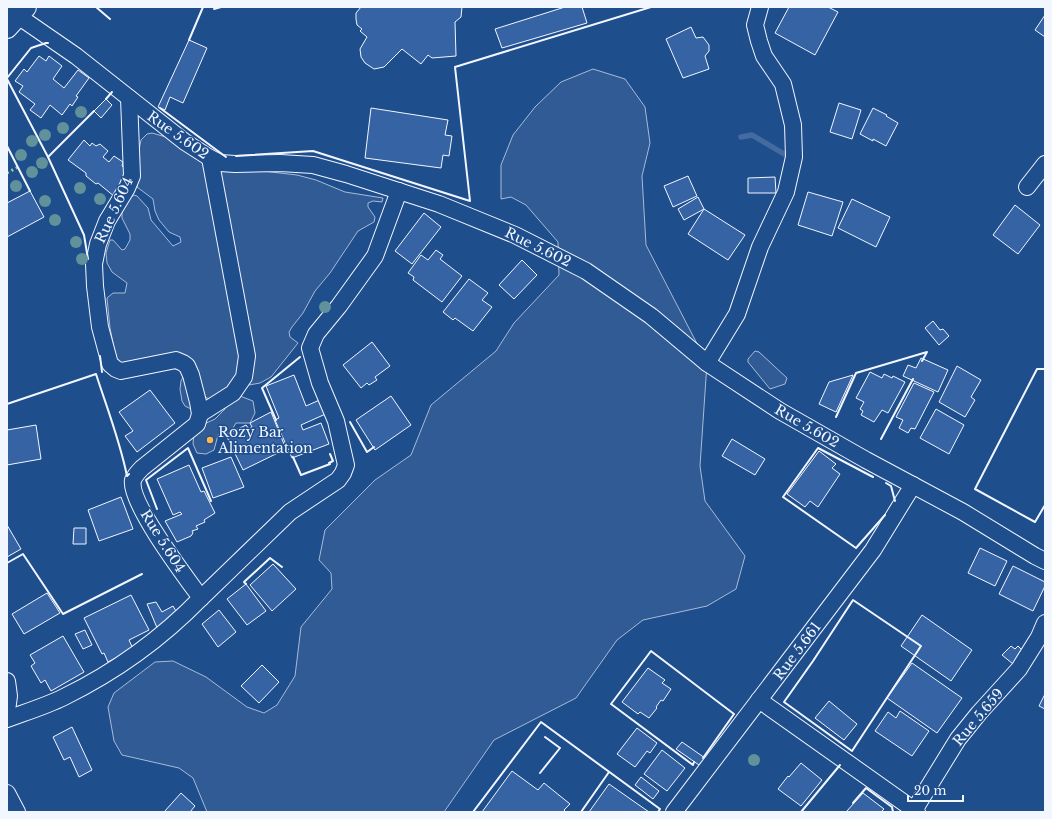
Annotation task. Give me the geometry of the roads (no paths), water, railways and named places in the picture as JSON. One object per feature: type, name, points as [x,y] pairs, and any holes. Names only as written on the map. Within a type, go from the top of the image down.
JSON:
[{"type":"street","points":[[707,363],[737,314],[760,247],[786,192],[794,157],[793,125],[783,84],[764,56],[755,25],[760,7]]},
{"type":"street","name":"Rue 5.602","points":[[15,15],[76,56],[185,142],[220,163],[280,163],[313,165],[346,174],[439,204],[515,235],[586,271],[651,316],[707,363],[780,411],[866,460],[963,512],[1045,561]]},
{"type":"street","name":"Rue 5.604","points":[[129,98],[132,176],[128,188],[107,221],[98,244],[94,264],[100,327],[110,364],[116,369],[121,371],[176,360],[187,366],[191,375],[200,414],[197,424],[142,468],[135,476],[133,481],[134,489],[146,518],[201,598]]},
{"type":"street","points":[[200,414],[233,393],[244,377],[247,356],[210,158]]},
{"type":"street","points":[[1026,187],[1045,164]]},
{"type":"street","points":[[7,719],[63,698],[113,670],[158,639],[178,622],[290,512],[338,480],[346,465],[336,421],[320,383],[310,348],[316,334],[339,306],[375,256],[399,191]]},
{"type":"street","name":"Rue 5.661","points":[[674,812],[873,550],[913,485]]},
{"type":"street","name":"Rue 5.659","points":[[914,811],[958,739],[979,713],[1019,669],[1039,637],[1045,623]]},
{"type":"street","points":[[7,681],[9,696],[7,711]]},
{"type":"street","points":[[759,700],[914,811]]},
{"type":"street","points":[[7,793],[17,812]]},
{"type":"waterway","points":[[741,137],[752,135],[791,158]]},
{"type":"place","name":"Rozy Bar Alimentation","points":[[210,440]]}]
